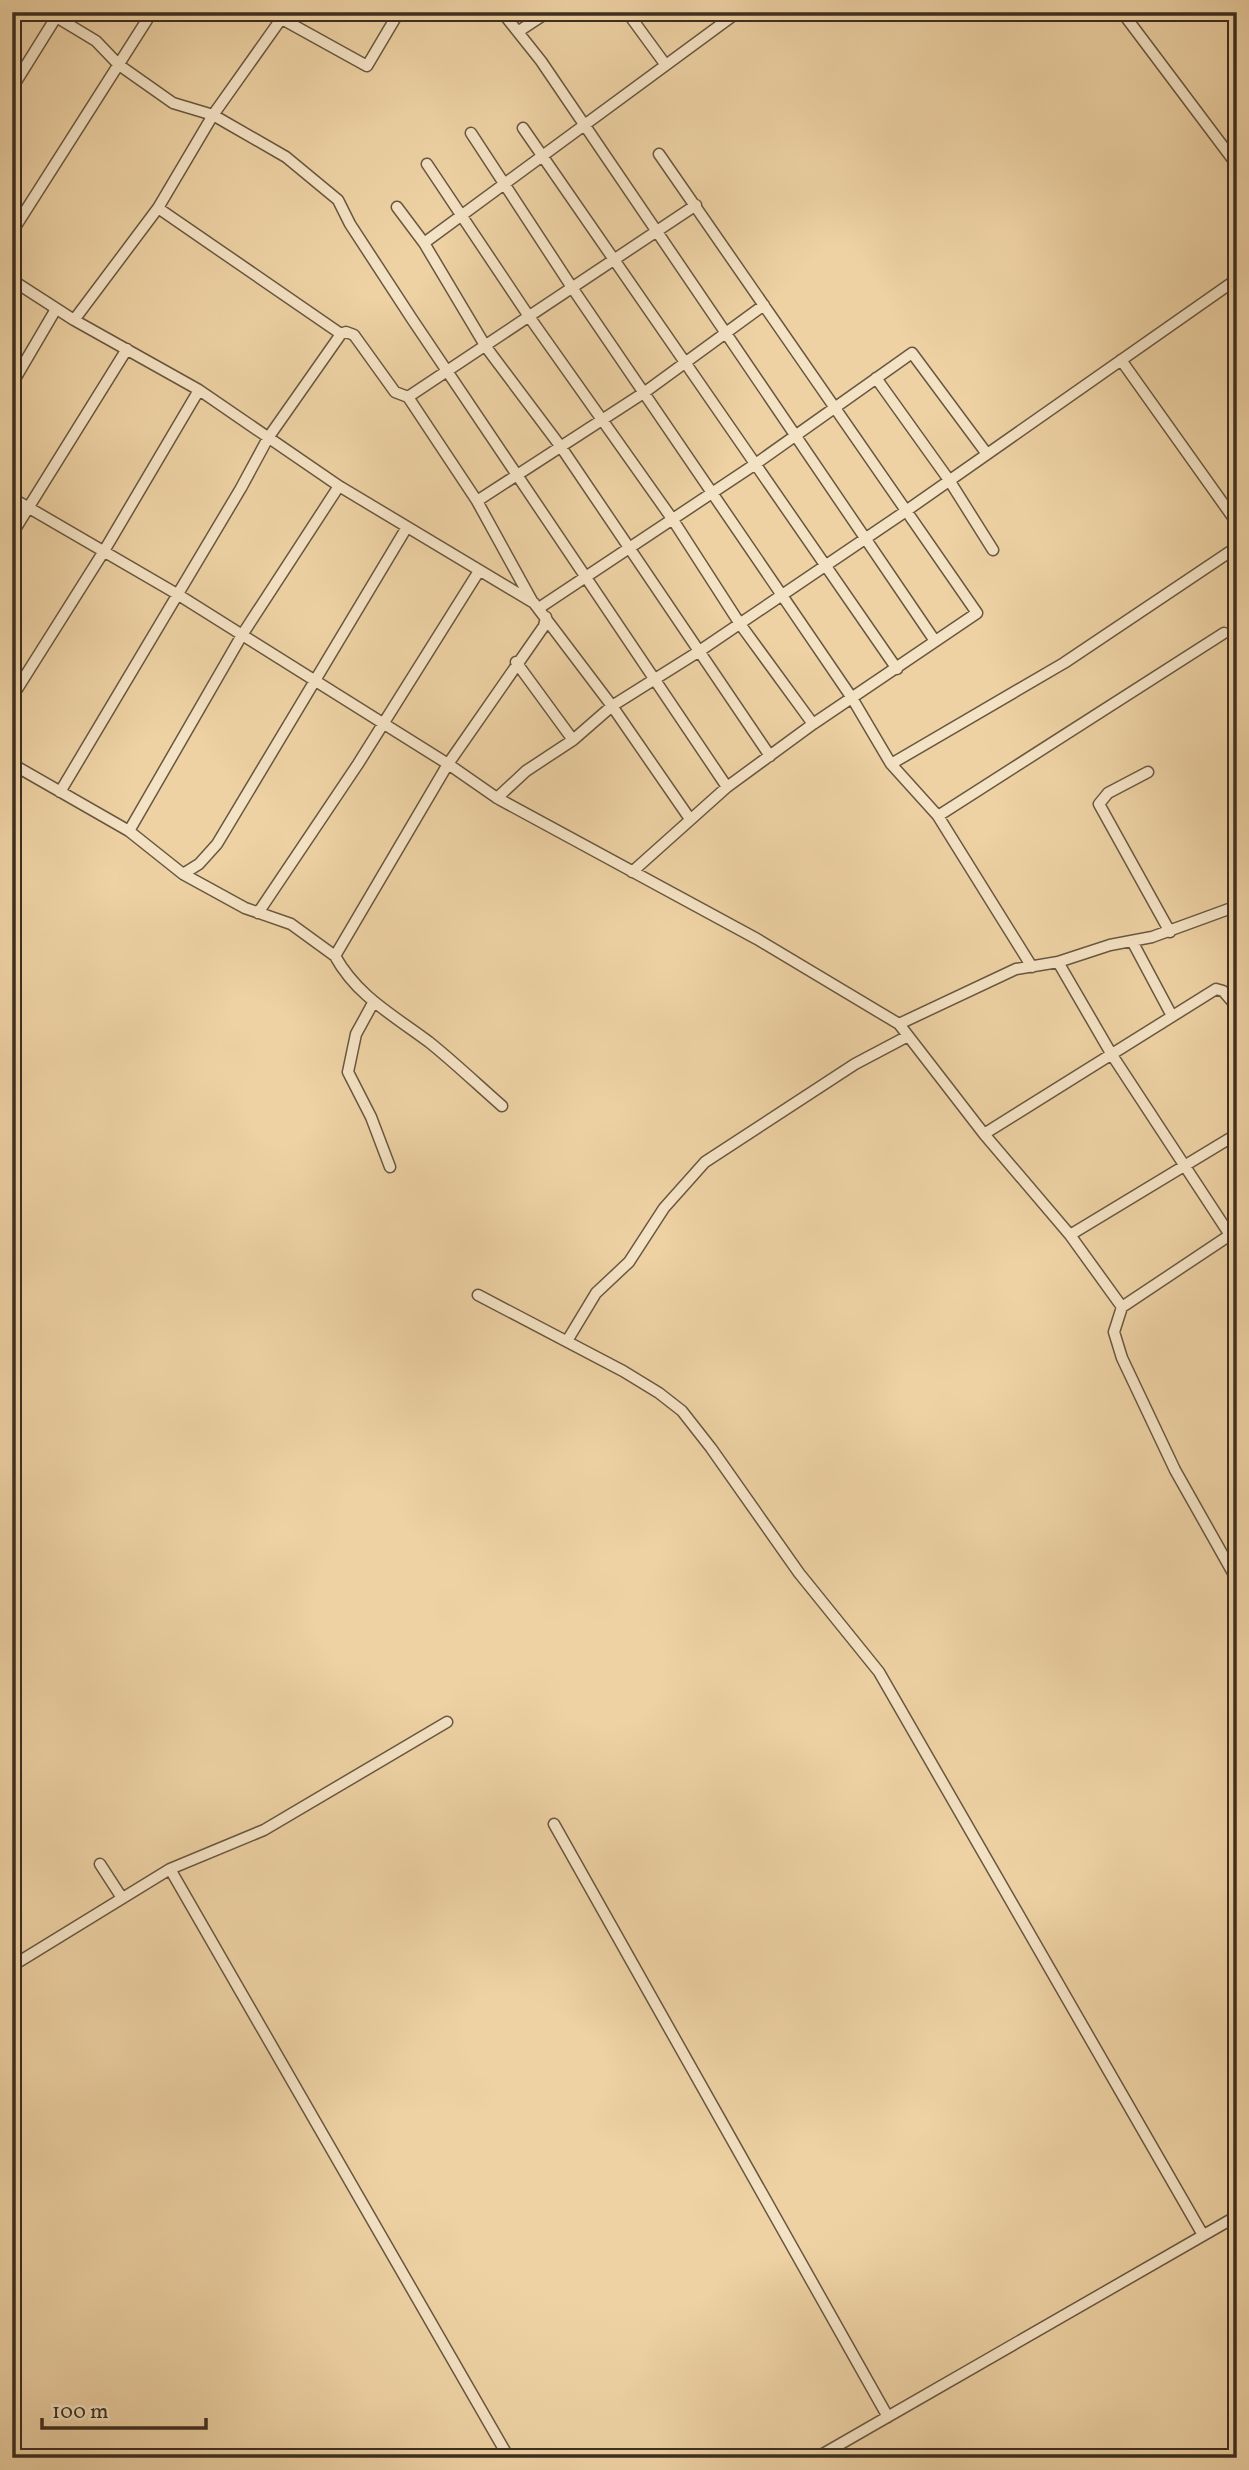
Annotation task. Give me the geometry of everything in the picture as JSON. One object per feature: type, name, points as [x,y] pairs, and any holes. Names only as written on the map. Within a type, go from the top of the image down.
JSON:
[{"type":"street","points":[[12,232],[152,12]]},
{"type":"street","points":[[74,320],[158,208],[213,115],[284,15],[367,66],[400,12]]},
{"type":"street","points":[[502,12],[519,31],[585,126],[935,641]]},
{"type":"street","points":[[519,31],[548,12]]},
{"type":"street","points":[[627,12],[665,64]]},
{"type":"street","points":[[424,243],[738,12]]},
{"type":"street","points":[[1122,12],[1237,165]]},
{"type":"street","points":[[12,88],[52,16],[96,41],[119,65],[173,103],[213,115],[286,157],[338,200],[350,224],[447,373],[656,679],[727,788]]},
{"type":"street","points":[[523,128],[683,364],[897,669]]},
{"type":"street","points":[[471,133],[573,289],[852,698],[891,764],[938,816],[1032,967]]},
{"type":"street","points":[[632,872],[727,788],[813,724],[977,613],[659,154]]},
{"type":"street","points":[[427,164],[530,318],[673,520],[740,624],[813,724]]},
{"type":"street","points":[[408,397],[656,234],[695,205]]},
{"type":"street","points":[[397,207],[424,243],[486,346],[561,447],[770,757]]},
{"type":"street","points":[[158,208],[341,334]]},
{"type":"street","points":[[498,798],[526,771],[573,740],[612,706],[698,652],[906,511],[1237,279]]},
{"type":"street","points":[[12,280],[74,320],[199,390],[339,486],[540,609],[544,626],[516,662],[448,764],[335,956]]},
{"type":"street","points":[[477,501],[645,392],[764,305]]},
{"type":"street","points":[[12,384],[57,309]]},
{"type":"street","points":[[60,792],[268,438],[341,334],[346,332],[354,335],[395,392],[408,397],[477,501],[540,609],[612,706],[690,819]]},
{"type":"street","points":[[12,534],[127,349]]},
{"type":"street","points":[[540,609],[754,465],[912,353],[986,454]]},
{"type":"street","points":[[1121,360],[1237,523]]},
{"type":"street","points":[[876,379],[949,480],[993,550]]},
{"type":"street","points":[[12,697],[104,551],[199,390]]},
{"type":"street","points":[[130,831],[242,635],[339,486]]},
{"type":"street","points":[[12,498],[177,594],[498,798],[757,939],[899,1024],[984,1134],[1070,1235],[1122,1307]]},
{"type":"street","points":[[183,874],[199,864],[217,844],[407,527]]},
{"type":"street","points":[[891,764],[1065,663],[1237,547]]},
{"type":"street","points":[[258,913],[358,764],[479,571]]},
{"type":"street","points":[[938,816],[1224,633]]},
{"type":"street","points":[[516,662],[573,740]]},
{"type":"street","points":[[12,764],[130,831],[183,874],[258,913],[291,924],[335,956],[346,976],[373,1003],[430,1043],[502,1106]]},
{"type":"street","points":[[1149,772],[1108,793],[1099,804],[1170,932]]},
{"type":"street","points":[[899,1024],[1016,969],[1058,962],[1170,932],[1236,909]]},
{"type":"street","points":[[1132,941],[1172,1016]]},
{"type":"street","points":[[1058,962],[1112,1055],[1230,1235],[1122,1307],[1114,1332],[1122,1359],[1175,1470],[1237,1580]]},
{"type":"street","points":[[984,1134],[1216,989],[1223,990],[1237,1007]]},
{"type":"street","points":[[373,1003],[356,1034],[348,1072],[371,1117],[390,1167]]},
{"type":"street","points":[[566,1341],[596,1293],[629,1262],[664,1208],[705,1163],[855,1064],[908,1036]]},
{"type":"street","points":[[1070,1235],[1237,1134]]},
{"type":"street","points":[[478,1295],[623,1371],[682,1411],[782,1544],[799,1573],[879,1672],[1203,2235]]},
{"type":"street","points":[[12,1966],[170,1869],[264,1830],[447,1722]]},
{"type":"street","points":[[554,1824],[888,2417]]},
{"type":"street","points":[[100,1864],[122,1898]]},
{"type":"street","points":[[170,1869],[509,2458]]},
{"type":"street","points":[[816,2458],[1237,2216]]}]
